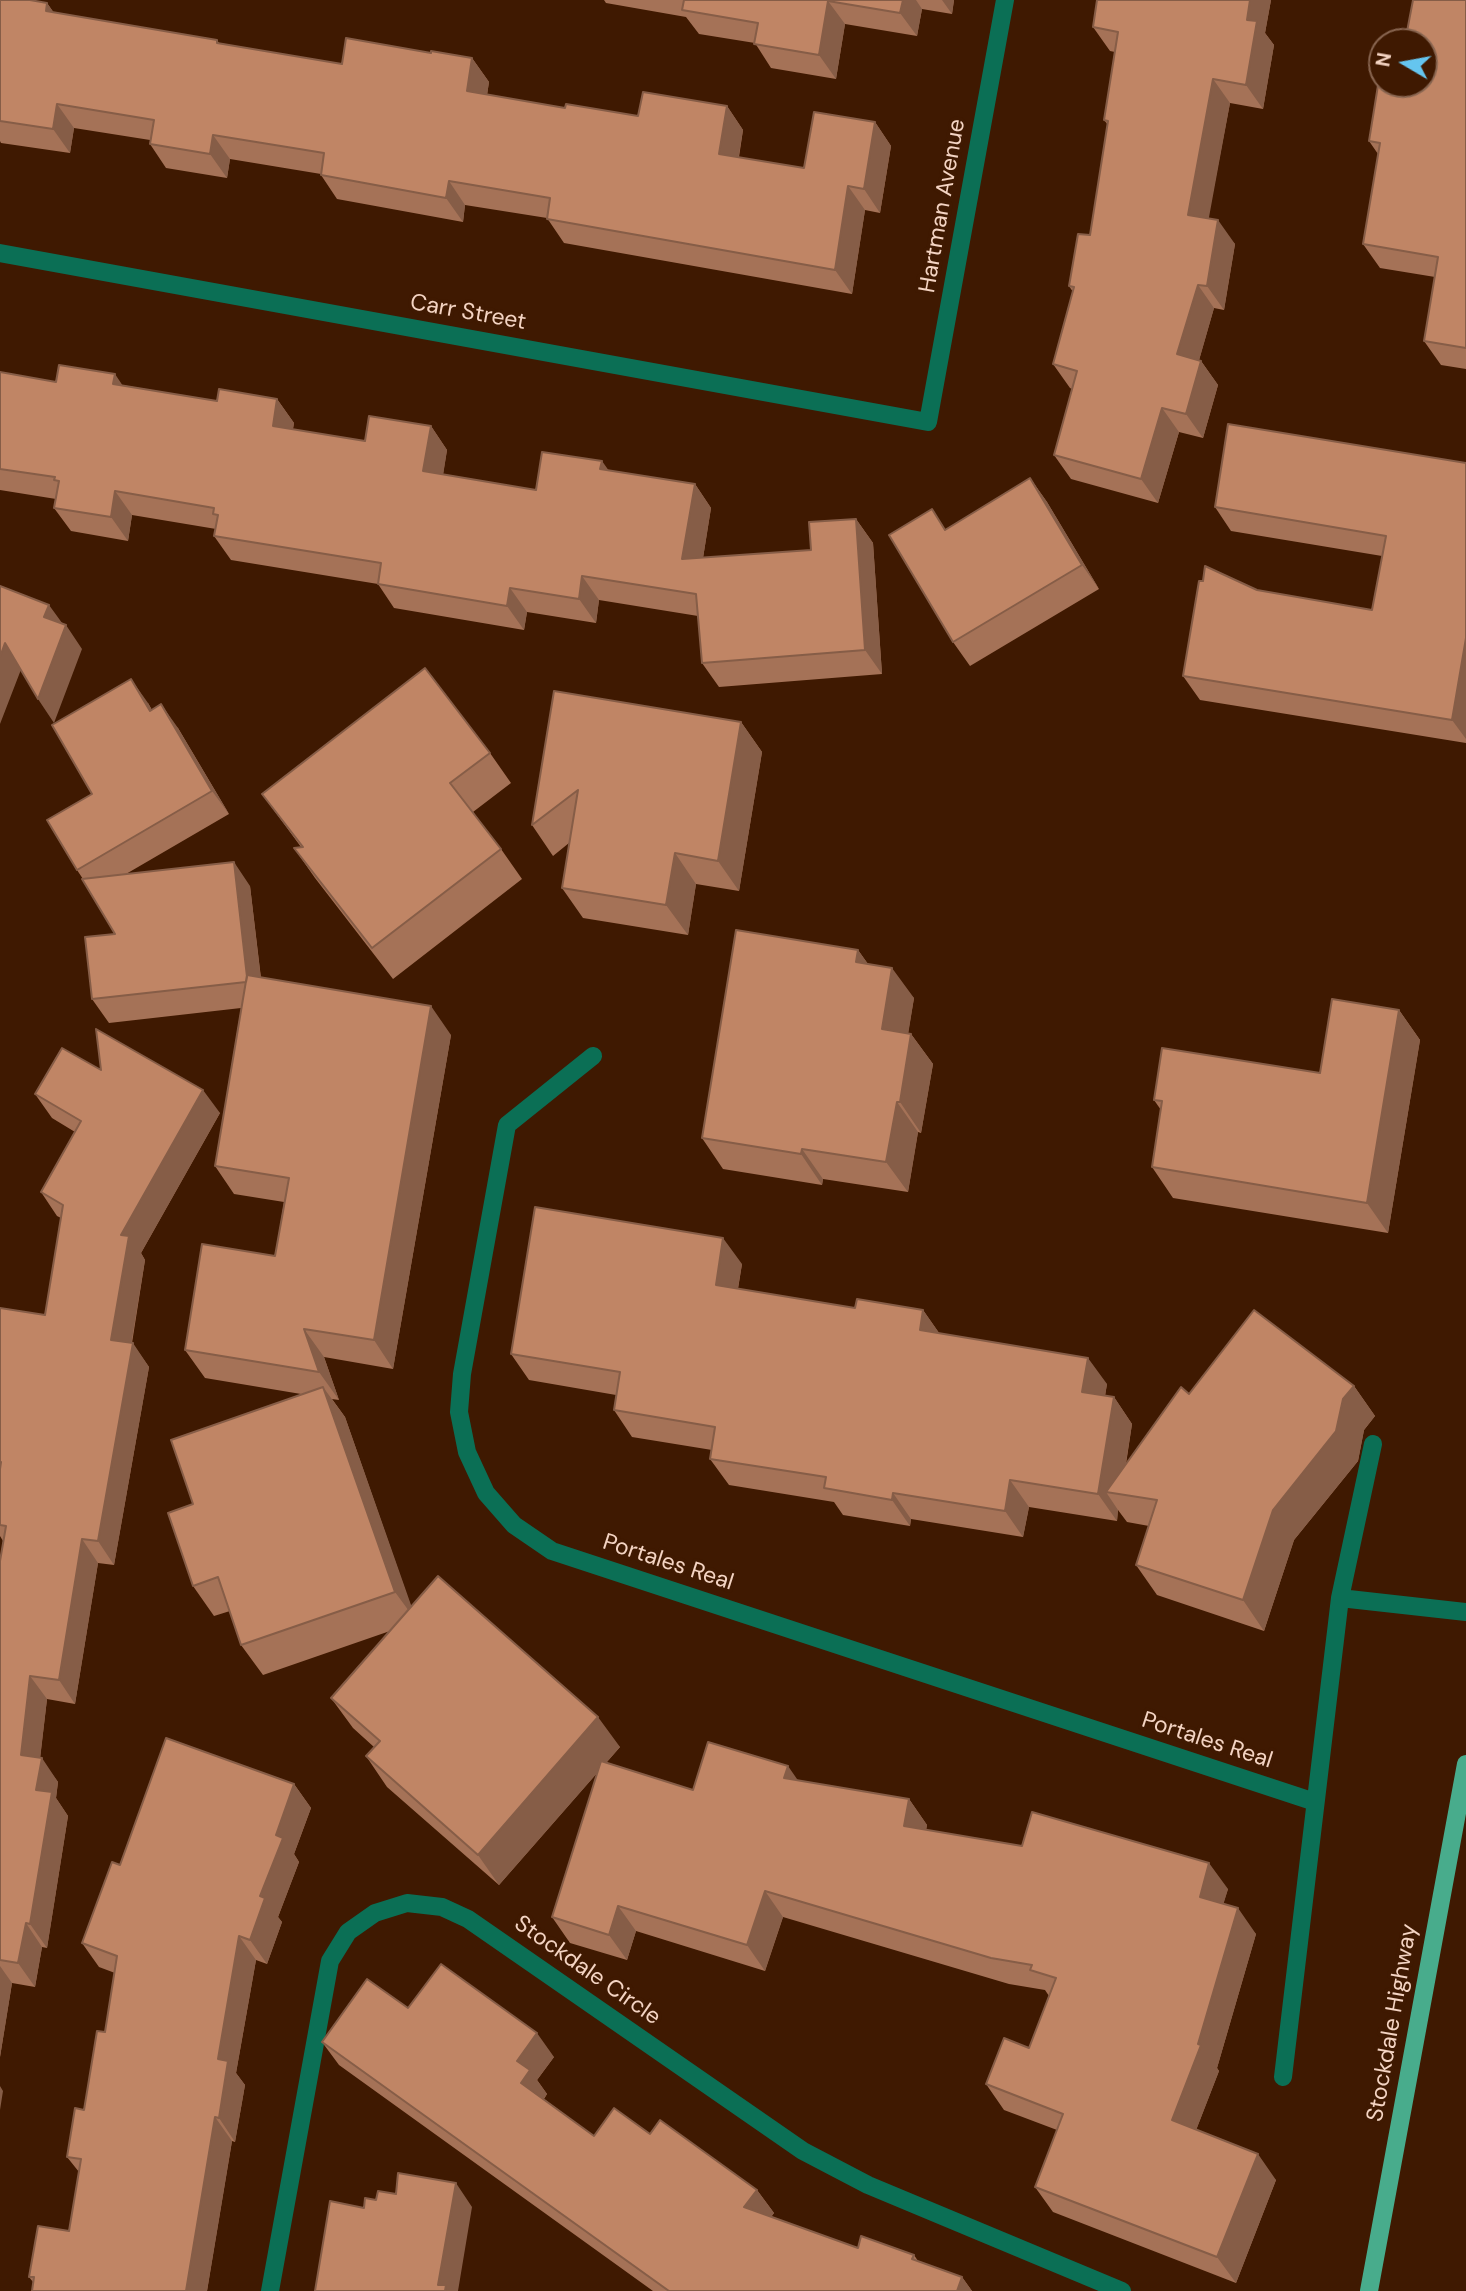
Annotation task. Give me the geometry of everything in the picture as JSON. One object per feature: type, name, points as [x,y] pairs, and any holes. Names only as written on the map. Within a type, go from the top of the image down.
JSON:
[{"type":"main road","name":"Stockdale Highway","points":[[1369,2291],[1466,1764]]},
{"type":"street","name":"Hartman Avenue","points":[[928,422],[1005,0]]},
{"type":"street","name":"Carr Street","points":[[0,253],[928,422]]},
{"type":"street","name":"Portales Real","points":[[593,1056],[507,1125],[462,1374],[459,1412],[467,1452],[486,1493],[514,1525],[552,1551],[1315,1802]]},
{"type":"street","points":[[1283,2077],[1340,1598],[1373,1444]]},
{"type":"street","points":[[1340,1598],[1466,1612]]},
{"type":"street","name":"Stockdale Circle","points":[[270,2291],[330,1961],[348,1932],[375,1913],[407,1903],[442,1907],[468,1919],[803,2151],[868,2185],[1122,2291]]},
{"type":"building","points":[[0,0],[47,3],[46,11],[342,64],[346,38],[472,58],[467,91],[565,108],[566,104],[638,116],[643,92],[727,106],[719,154],[804,168],[814,112],[875,122],[864,189],[848,186],[835,270],[547,219],[550,198],[449,181],[446,198],[321,175],[324,153],[213,135],[210,154],[150,144],[154,120],[57,104],[53,129],[0,121]]},
{"type":"building","points":[[684,0],[903,0],[900,13],[828,1],[819,55],[754,44],[758,23],[682,10]]},
{"type":"building","points":[[1097,0],[1250,0],[1247,20],[1257,21],[1246,85],[1213,79],[1188,215],[1218,220],[1207,286],[1198,285],[1177,354],[1201,361],[1186,414],[1162,408],[1141,479],[1054,455],[1077,371],[1053,364],[1074,287],[1069,286],[1078,234],[1090,235],[1108,121],[1104,120],[1118,32],[1093,27]]},
{"type":"building","points":[[1413,0],[1466,0],[1466,348],[1424,341],[1438,257],[1363,244],[1380,143],[1369,141],[1376,98],[1438,98],[1438,28],[1408,28]]},
{"type":"building","points":[[59,365],[115,374],[113,384],[217,401],[219,389],[277,399],[273,426],[365,441],[369,416],[431,426],[423,471],[536,490],[542,452],[602,461],[600,469],[695,484],[682,559],[811,550],[809,522],[856,519],[865,650],[702,663],[696,594],[582,576],[579,599],[510,588],[507,606],[378,584],[381,563],[214,536],[218,515],[213,514],[214,508],[115,491],[111,517],[54,508],[59,481],[54,480],[55,477],[0,469],[0,372],[56,382]]},
{"type":"building","points":[[1228,424],[1466,463],[1466,638],[1452,720],[1183,676],[1199,581],[1203,581],[1205,566],[1257,590],[1372,610],[1386,536],[1215,507]]},
{"type":"building","points":[[1030,478],[1082,565],[953,642],[889,535],[932,509],[945,530]]},
{"type":"building","points":[[0,586],[49,605],[44,617],[66,625],[38,699],[5,643],[0,657]]},
{"type":"building","points":[[425,668],[490,753],[450,783],[501,849],[372,948],[294,848],[303,847],[262,794]]},
{"type":"building","points":[[131,679],[150,711],[161,704],[212,791],[77,870],[47,820],[92,794],[52,725]]},
{"type":"building","points":[[554,691],[741,722],[718,861],[675,853],[666,905],[562,888],[578,790],[532,825]]},
{"type":"building","points":[[234,862],[246,982],[92,999],[85,937],[115,934],[82,879]]},
{"type":"building","points":[[736,930],[858,950],[856,962],[892,968],[882,1029],[911,1034],[900,1102],[897,1102],[886,1162],[802,1149],[801,1154],[702,1138]]},
{"type":"building","points":[[247,975],[431,1006],[374,1340],[304,1329],[319,1372],[185,1350],[202,1244],[275,1256],[289,1178],[215,1166]]},
{"type":"building","points":[[1332,999],[1399,1010],[1367,1203],[1152,1167],[1162,1101],[1154,1100],[1162,1048],[1320,1073]]},
{"type":"building","points":[[96,1029],[203,1090],[121,1235],[129,1236],[111,1340],[133,1343],[98,1541],[82,1539],[59,1680],[30,1676],[21,1755],[42,1758],[36,1790],[52,1792],[30,1924],[26,1923],[18,1963],[0,1960],[0,1561],[6,1526],[0,1525],[0,1308],[45,1315],[63,1205],[41,1192],[81,1121],[35,1094],[62,1048],[101,1070]]},
{"type":"building","points":[[535,1207],[723,1238],[716,1285],[855,1308],[857,1299],[923,1310],[920,1330],[1088,1358],[1082,1392],[1114,1397],[1098,1494],[1010,1480],[1005,1511],[893,1493],[892,1500],[824,1488],[826,1477],[710,1459],[715,1427],[614,1410],[620,1372],[511,1354]]},
{"type":"building","points":[[1254,1310],[1354,1386],[1343,1399],[1336,1431],[1273,1510],[1243,1600],[1136,1565],[1157,1500],[1106,1492],[1181,1387],[1189,1394]]},
{"type":"building","points":[[323,1387],[395,1592],[241,1645],[218,1577],[193,1586],[168,1513],[193,1504],[171,1440]]},
{"type":"building","points":[[438,1576],[598,1717],[478,1855],[366,1756],[380,1741],[331,1698]]},
{"type":"building","points":[[166,1738],[294,1784],[276,1835],[283,1838],[260,1896],[265,1898],[250,1940],[239,1936],[218,2059],[228,2061],[219,2118],[215,2117],[186,2291],[32,2291],[34,2277],[29,2277],[38,2226],[69,2231],[81,2159],[67,2157],[75,2108],[84,2110],[97,2031],[105,2032],[117,1956],[82,1943],[112,1862],[120,1865]]},
{"type":"building","points":[[708,1742],[788,1766],[784,1778],[909,1799],[904,1826],[1022,1846],[1032,1812],[1209,1863],[1200,1897],[1238,1908],[1198,2044],[1201,2045],[1172,2120],[1258,2154],[1217,2257],[1035,2187],[1063,2114],[986,2084],[1004,2038],[1029,2048],[1056,1978],[1030,1970],[1032,1965],[991,1958],[765,1891],[747,1945],[618,1906],[609,1935],[552,1917],[601,1761],[693,1790]]},
{"type":"building","points":[[441,1964],[537,2033],[517,2061],[530,2070],[521,2083],[594,2136],[614,2108],[650,2134],[660,2120],[757,2190],[744,2207],[858,2248],[861,2236],[914,2255],[912,2259],[962,2277],[957,2291],[669,2291],[322,2042],[367,1979],[408,2008]]},
{"type":"building","points":[[398,2173],[456,2183],[438,2285],[446,2285],[445,2291],[315,2291],[330,2201],[364,2208],[365,2198],[376,2200],[378,2191],[396,2194]]}]
